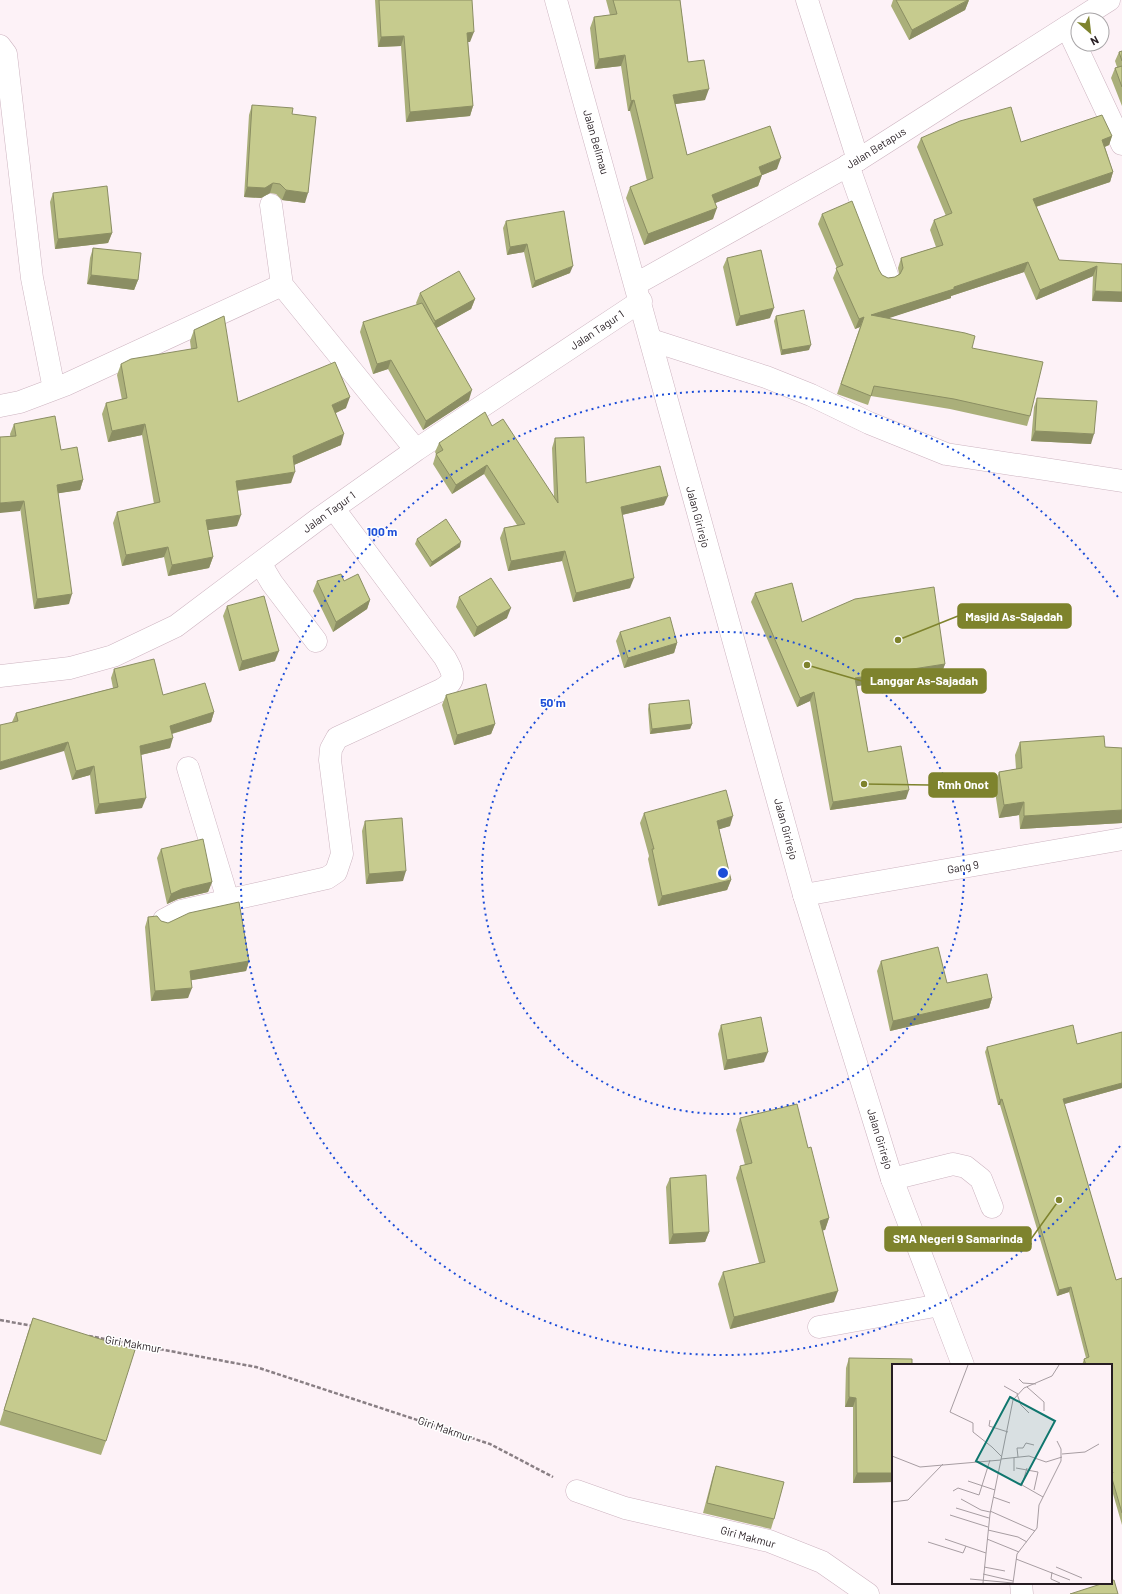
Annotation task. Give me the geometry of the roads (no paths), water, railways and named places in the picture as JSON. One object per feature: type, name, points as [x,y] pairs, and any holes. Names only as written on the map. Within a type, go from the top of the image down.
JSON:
[{"type":"street","name":"Jalan Belimau","points":[[556,0],[638,292]]},
{"type":"street","points":[[808,0],[853,162],[887,275]]},
{"type":"street","name":"Jalan Betapus","points":[[638,292],[853,162],[1109,0]]},
{"type":"street","points":[[1067,27],[1122,144]]},
{"type":"street","points":[[0,46],[6,54],[32,278],[54,388]]},
{"type":"street","points":[[271,205],[282,285],[416,450]]},
{"type":"street","points":[[0,406],[20,402],[54,388],[282,285]]},
{"type":"street","name":"Jalan Girirejo","points":[[638,292],[701,528],[804,895],[892,1179],[963,1364]]},
{"type":"street","name":"Jalan Tagur 1","points":[[0,676],[70,668],[113,656],[176,626],[334,509],[638,292]]},
{"type":"street","points":[[651,340],[766,377],[811,395],[870,424],[946,454],[1122,481]]},
{"type":"street","points":[[164,920],[181,911],[327,878],[336,872],[342,854],[330,760],[330,749],[336,738],[449,686],[453,679],[452,672],[445,658],[334,509]]},
{"type":"street","points":[[260,563],[272,583],[316,641]]},
{"type":"street","points":[[188,768],[228,900]]},
{"type":"street","name":"Gang 9","points":[[804,895],[1122,839]]},
{"type":"street","points":[[892,1179],[953,1164],[966,1167],[981,1179],[992,1207]]},
{"type":"street","points":[[819,1328],[940,1305]]},
{"type":"street","name":"Giri Makmur","points":[[577,1491],[625,1508],[769,1541],[822,1562],[868,1594]]},
{"type":"street","points":[[1021,1584],[1022,1594]]},
{"type":"place","name":"Masjid As-Sajadah","points":[[898,640]]},
{"type":"place","name":"Langgar As-Sajadah","points":[[807,665]]},
{"type":"place","name":"Rmh Onot","points":[[864,784]]},
{"type":"place","name":"SMA Negeri 9 Samarinda","points":[[1059,1200]]}]
